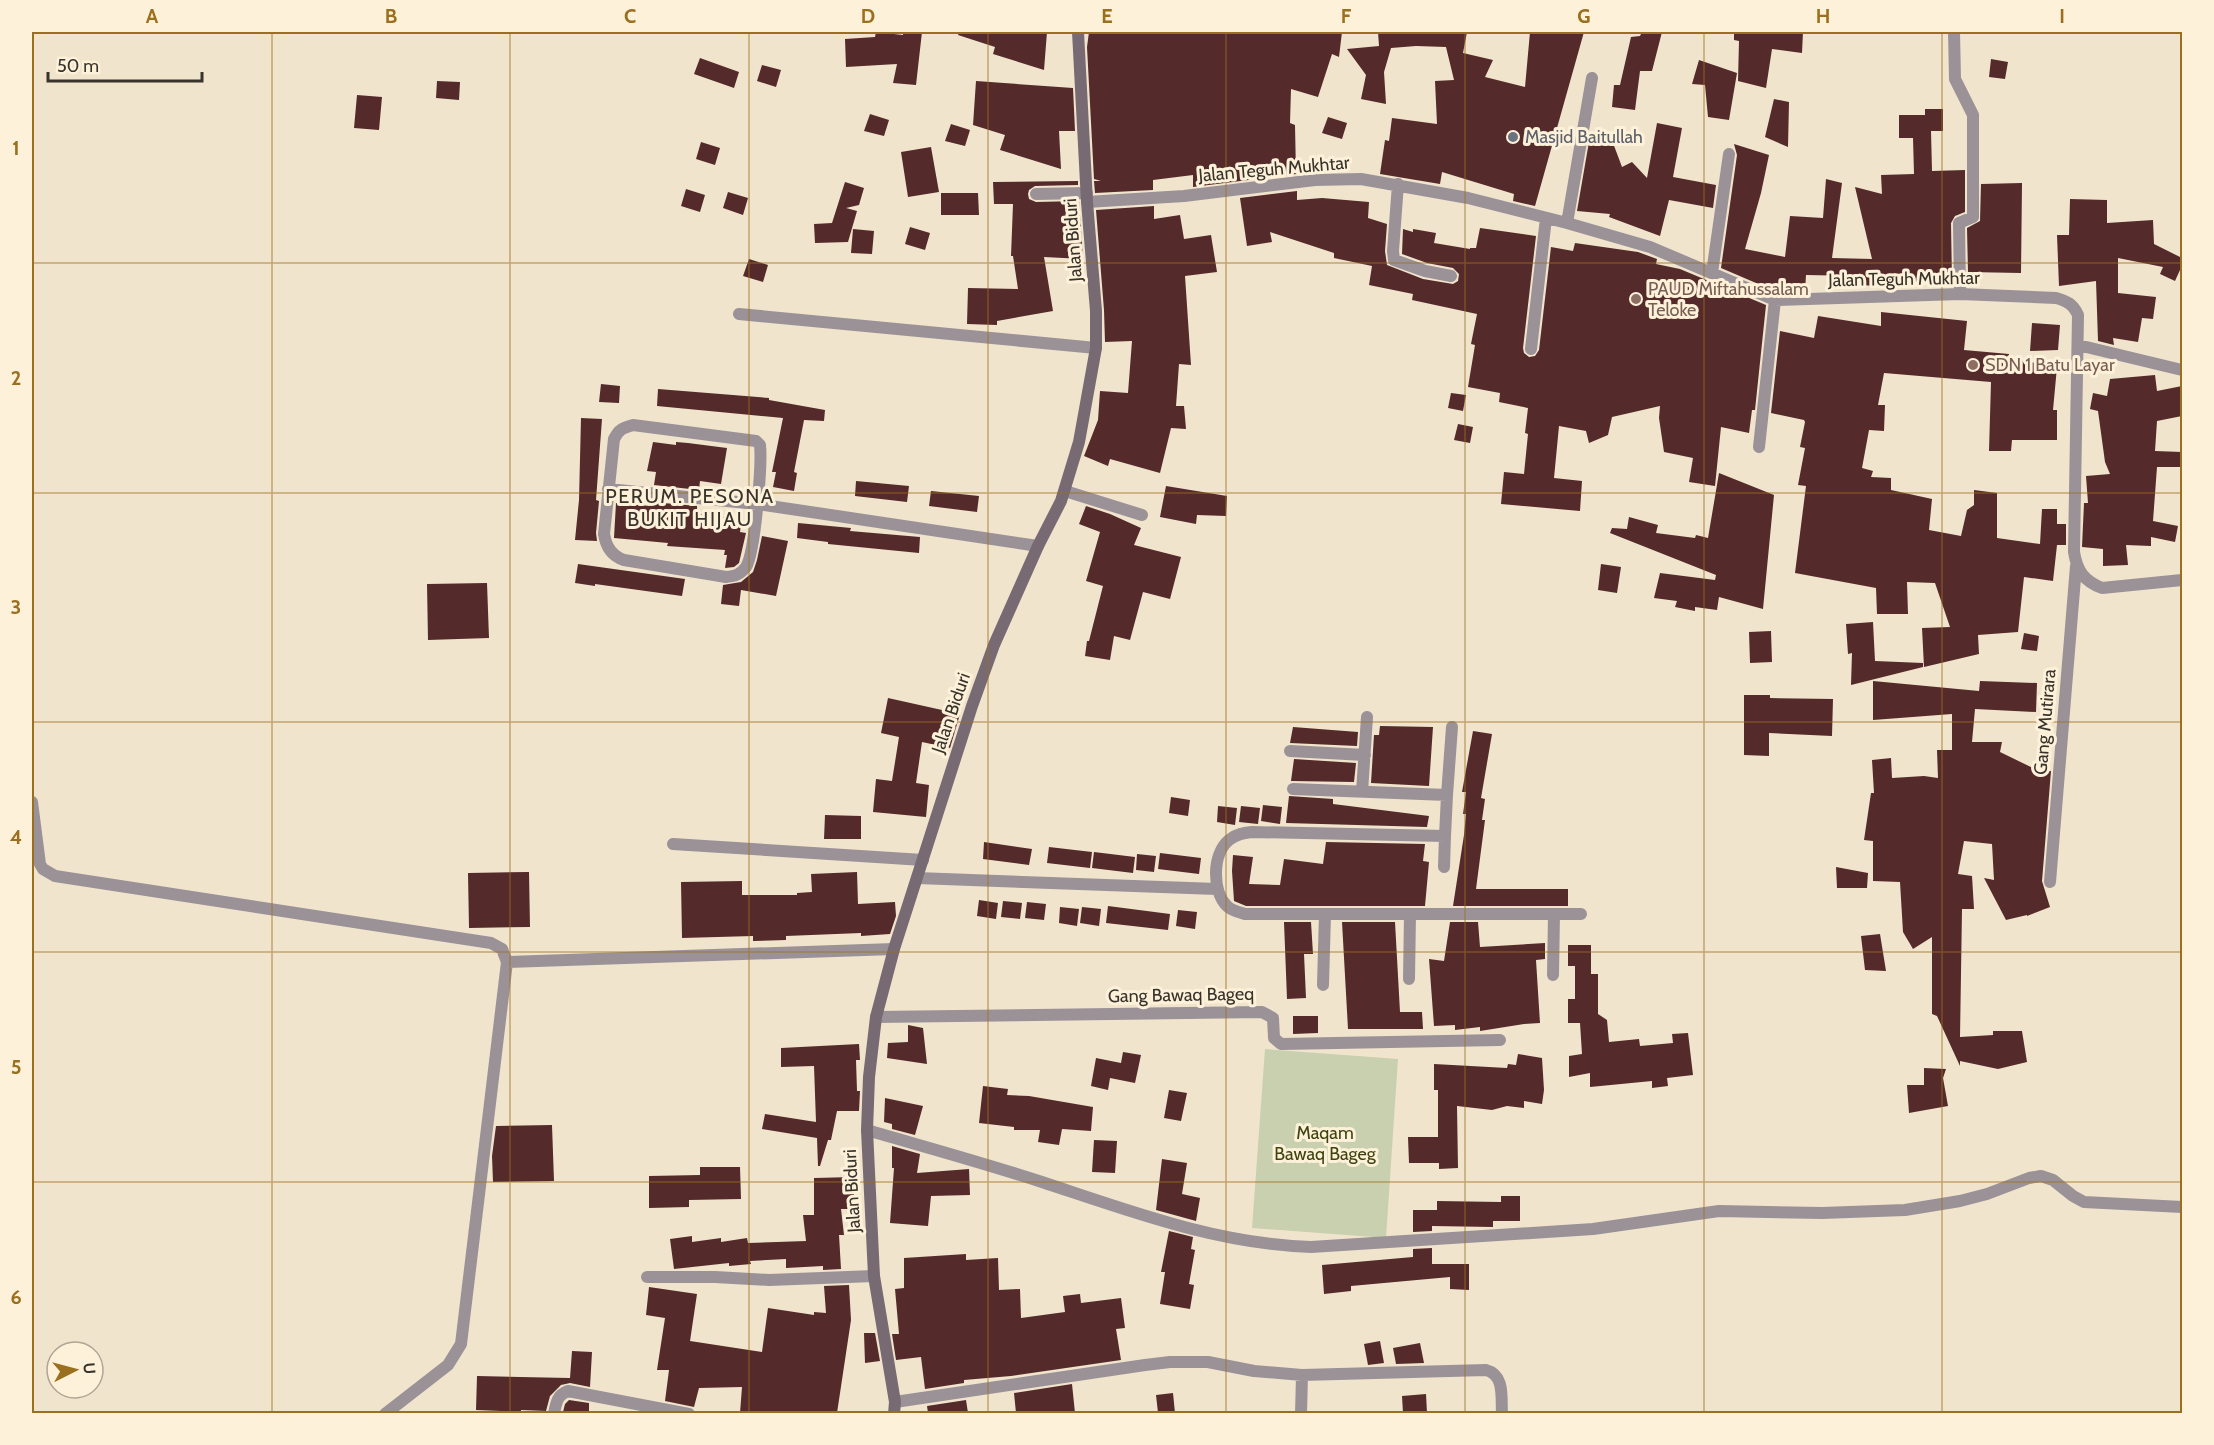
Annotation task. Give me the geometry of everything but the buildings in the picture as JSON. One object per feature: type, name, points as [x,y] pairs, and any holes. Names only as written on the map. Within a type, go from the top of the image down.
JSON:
[{"type":"street","name":"Jalan Biduri","points":[[894,1408],[874,1276],[867,1130],[869,1077],[876,1017],[894,949],[972,706],[994,645],[1065,491],[1079,442],[1096,348],[1096,311],[1078,32]]},
{"type":"street","points":[[1954,32],[1955,79],[1973,115],[1973,217],[1959,224],[1960,294]]},
{"type":"street","points":[[1567,222],[1592,78]]},
{"type":"street","points":[[1712,273],[1729,154]]},
{"type":"street","name":"Jalan Teguh Mukhtar","points":[[1036,194],[1087,197],[1184,196],[1342,178],[1398,184],[1567,222],[1650,247],[1775,300],[1960,294],[2067,300],[2078,315],[2074,552],[2076,565]]},
{"type":"street","points":[[1398,184],[1394,260],[1425,271],[1451,276]]},
{"type":"street","points":[[1531,349],[1546,218]]},
{"type":"street","points":[[1759,447],[1775,300]]},
{"type":"street","points":[[739,314],[1096,348]]},
{"type":"street","points":[[2078,345],[2182,370]]},
{"type":"street","points":[[633,425],[756,441],[761,449],[757,504],[748,564],[736,576],[726,577],[617,557],[605,542],[608,489],[614,439],[622,428],[633,425]]},
{"type":"street","points":[[608,489],[757,504],[1038,546]]},
{"type":"street","points":[[1065,491],[1142,515]]},
{"type":"street","points":[[2076,565],[2086,579],[2102,588],[2182,580]]},
{"type":"street","name":"Gang Mutirara","points":[[2050,882],[2076,565]]},
{"type":"street","points":[[1362,792],[1367,717]]},
{"type":"street","points":[[1444,867],[1452,727]]},
{"type":"street","points":[[1290,752],[1365,755]]},
{"type":"street","points":[[1293,789],[1447,795]]},
{"type":"street","points":[[32,802],[40,864],[50,874],[491,943],[502,949],[507,962],[461,1344],[448,1365],[385,1413]]},
{"type":"street","points":[[1445,836],[1252,832],[1239,834],[1221,849],[1217,859],[1217,889],[1227,906],[1245,914],[1581,914]]},
{"type":"street","points":[[673,844],[922,860]]},
{"type":"street","points":[[917,878],[1217,889]]},
{"type":"street","points":[[1323,985],[1325,914]]},
{"type":"street","points":[[1409,979],[1410,914]]},
{"type":"street","points":[[1553,975],[1554,914]]},
{"type":"street","points":[[507,962],[894,949]]},
{"type":"street","name":"Gang Bawaq Bageq","points":[[876,1017],[1262,1012],[1273,1018],[1274,1038],[1281,1044],[1500,1040]]},
{"type":"street","points":[[867,1130],[1032,1179],[1179,1227],[1291,1246],[1593,1229],[1719,1211],[1822,1213],[1905,1210],[1960,1201],[2041,1176],[2053,1180],[2084,1202],[2182,1207]]},
{"type":"street","points":[[647,1277],[769,1280],[874,1276]]},
{"type":"street","points":[[894,1408],[1170,1362],[1208,1362],[1254,1371],[1302,1375],[1486,1370],[1494,1372],[1499,1379],[1502,1413]]},
{"type":"street","points":[[1301,1413],[1302,1375]]},
{"type":"street","points":[[554,1413],[556,1400],[568,1391],[689,1413]]},
{"type":"green space","name":"Maqam Bawaq Bageg","points":[[1265,1049],[1398,1059],[1386,1238],[1252,1228]]},
{"type":"place","name":"Masjid Baitullah","points":[[1513,137]]},
{"type":"place","name":"PAUD Miftahussalam Teloke","points":[[1636,299]]},
{"type":"place","name":"SDN 1 Batu Layar","points":[[1973,365]]},
{"type":"district","name":"PERUM. PESONA BUKIT HIJAU","points":[[690,508]]}]
